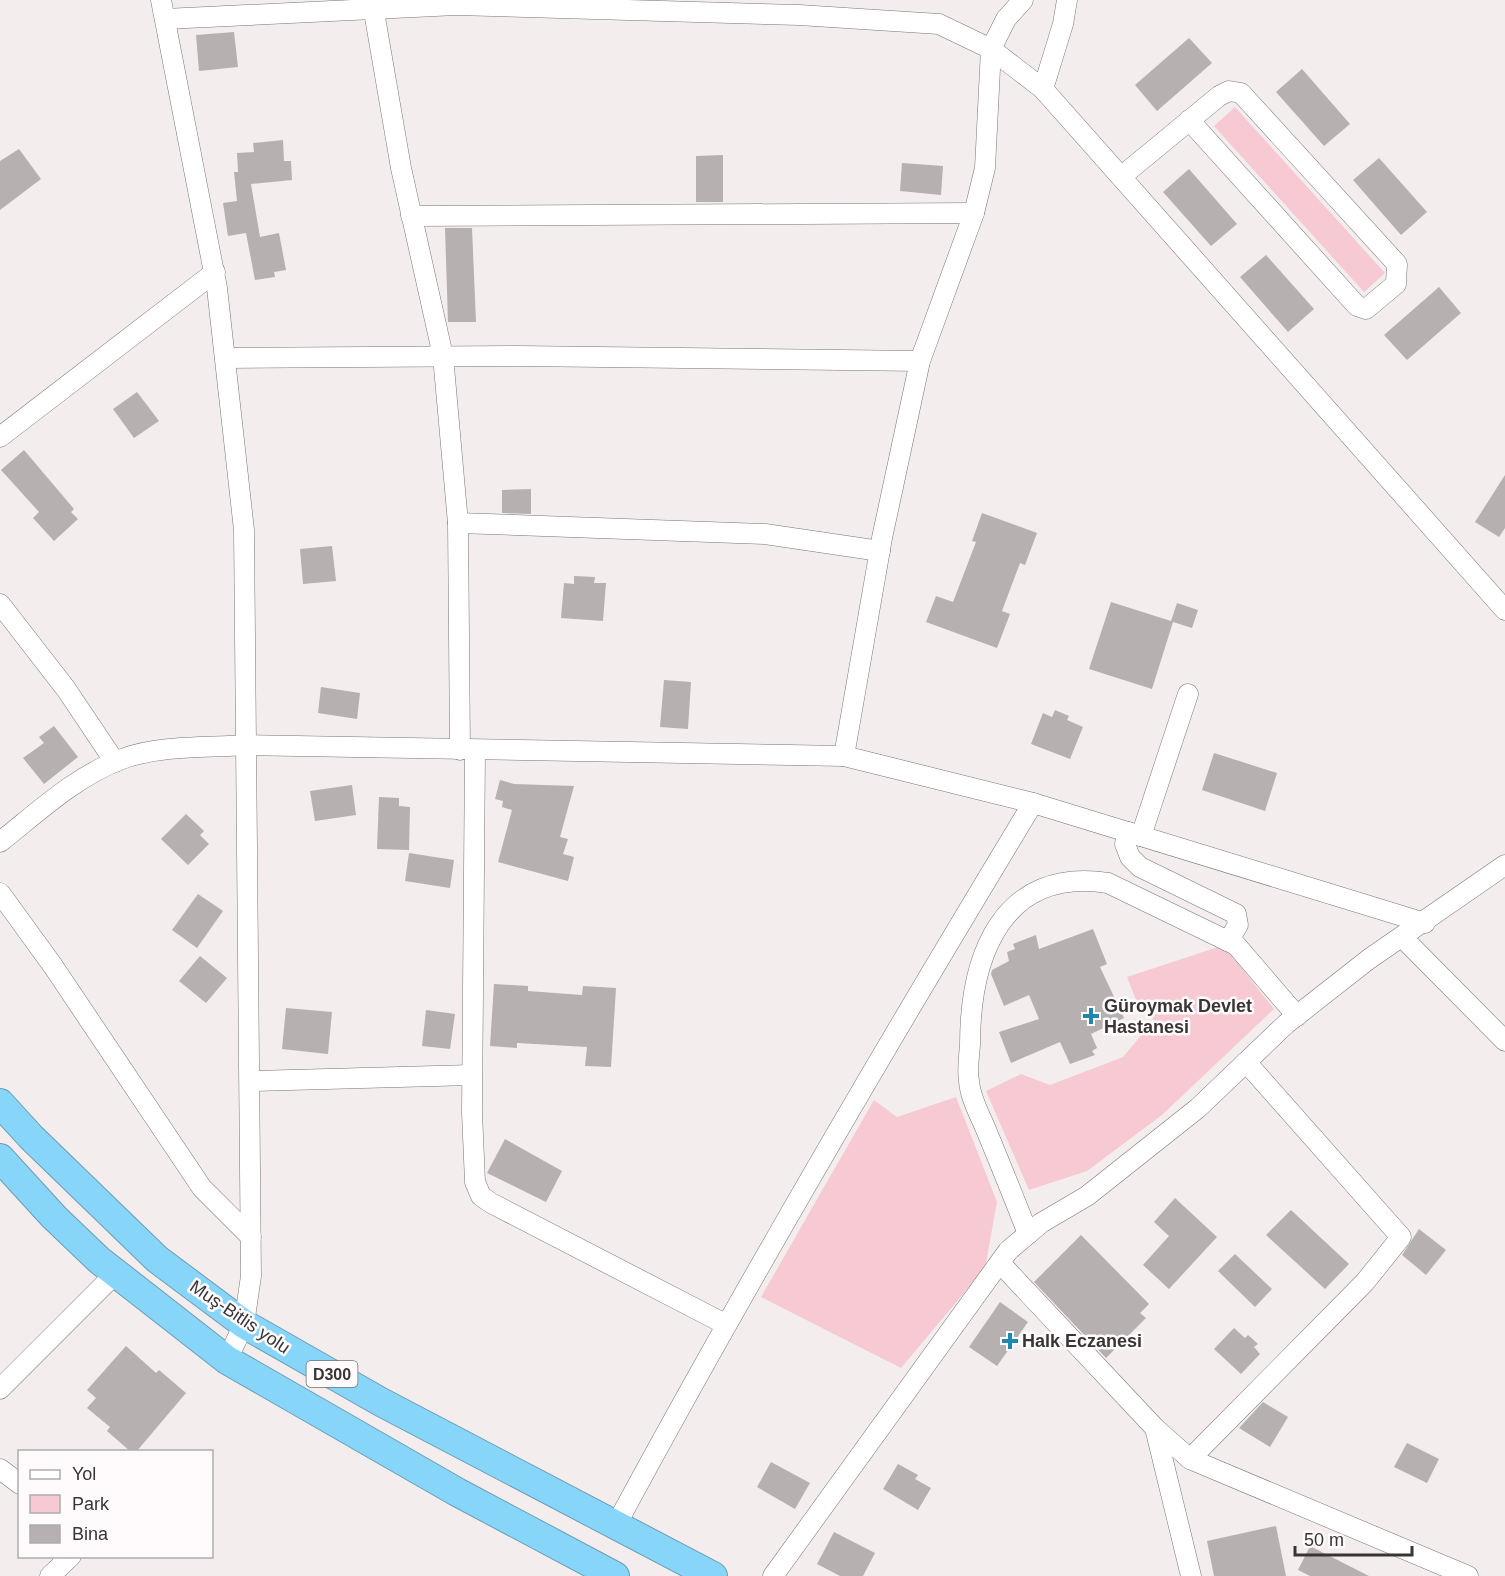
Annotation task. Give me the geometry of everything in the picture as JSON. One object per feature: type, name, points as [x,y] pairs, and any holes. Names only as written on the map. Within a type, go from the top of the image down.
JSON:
[{"type":"highway","name":"Muş-Bitlis yolu","points":[[0,1103],[31,1137],[157,1259],[244,1324],[381,1402],[712,1576]]},
{"type":"highway","name":"D300","points":[[2,1163],[54,1217],[116,1273],[226,1360],[457,1492],[615,1576]]},
{"type":"street","points":[[844,756],[880,551],[920,361],[974,213],[985,168],[991,49],[1006,19],[1023,0]]},
{"type":"street","points":[[1043,88],[1063,24],[1067,0]]},
{"type":"street","points":[[373,5],[411,216],[443,356],[458,523],[467,750],[475,1182],[481,1196],[725,1324]]},
{"type":"street","points":[[226,1360],[244,1324],[251,1276],[244,530],[214,272],[163,9],[373,5],[771,7],[939,24],[991,49],[1043,88],[1502,600]]},
{"type":"street","points":[[1122,177],[1189,120],[1219,96],[1229,91],[1241,93],[1397,264],[1396,284],[1366,309],[1357,306],[1189,120]]},
{"type":"street","points":[[411,216],[974,213]]},
{"type":"street","points":[[0,437],[214,272]]},
{"type":"street","points":[[225,358],[443,356],[920,361]]},
{"type":"street","points":[[458,523],[765,534],[880,551]]},
{"type":"street","points":[[0,604],[66,689],[115,762]]},
{"type":"street","points":[[1188,694],[1135,834],[1125,844],[1134,863],[1236,914],[1238,925],[1228,940]]},
{"type":"street","points":[[0,842],[86,776],[115,762],[158,751],[246,745],[844,756],[1033,803],[1425,923]]},
{"type":"street","points":[[616,1525],[725,1324],[879,1059],[1033,803]]},
{"type":"street","points":[[773,1576],[1008,1251],[1041,1223],[1087,1196],[1198,1108],[1297,1016],[1369,959],[1425,923],[1505,865]]},
{"type":"street","points":[[1028,1234],[969,1083],[970,1011],[984,953],[1003,916],[1026,897],[1055,884],[1085,880],[1108,883],[1236,945],[1297,1016]]},
{"type":"street","points":[[0,892],[53,966],[202,1188],[251,1237]]},
{"type":"street","points":[[1402,937],[1505,1041]]},
{"type":"street","points":[[1190,1460],[1365,1282],[1401,1237],[1246,1062]]},
{"type":"street","points":[[250,1081],[472,1075]]},
{"type":"street","points":[[1000,1263],[1155,1428],[1190,1460],[1467,1576]]},
{"type":"street","points":[[0,1389],[116,1273]]},
{"type":"street","points":[[1155,1428],[1191,1576]]},
{"type":"street","points":[[0,1469],[18,1482]]},
{"type":"street","points":[[50,1576],[70,1558]]},
{"type":"green space","points":[[1235,107],[1385,273],[1364,292],[1214,126]]},
{"type":"green space","points":[[1218,947],[1229,952],[1274,1009],[1162,1115],[1087,1171],[1029,1190],[986,1091],[1021,1074],[1050,1085],[1123,1057],[1149,1026],[1156,1024],[1145,1007],[1140,1010],[1127,977]]},
{"type":"green space","points":[[956,1097],[997,1202],[985,1268],[901,1368],[761,1297],[874,1100],[897,1117]]},
{"type":"building","points":[[234,32],[238,67],[199,71],[196,35]]},
{"type":"building","points":[[1189,38],[1212,63],[1157,111],[1135,85]]},
{"type":"building","points":[[1302,69],[1350,124],[1324,146],[1276,92]]},
{"type":"building","points":[[283,140],[284,161],[291,161],[292,180],[251,184],[260,237],[279,233],[286,270],[274,272],[275,277],[255,280],[246,233],[228,236],[223,203],[237,201],[234,172],[238,172],[237,153],[254,152],[253,143]]},
{"type":"building","points":[[19,149],[41,179],[0,210],[0,161]]},
{"type":"building","points":[[723,155],[723,202],[696,202],[696,156]]},
{"type":"building","points":[[1379,158],[1427,212],[1401,235],[1353,180]]},
{"type":"building","points":[[902,163],[943,166],[941,195],[900,191]]},
{"type":"building","points":[[1189,169],[1237,224],[1211,246],[1163,192]]},
{"type":"building","points":[[445,228],[472,228],[476,322],[448,322]]},
{"type":"building","points":[[1266,255],[1314,309],[1288,332],[1240,277]]},
{"type":"building","points":[[1439,287],[1461,313],[1407,360],[1384,335]]},
{"type":"building","points":[[137,392],[159,421],[134,438],[113,409]]},
{"type":"building","points":[[24,450],[74,509],[71,512],[78,519],[54,541],[33,518],[39,512],[1,470]]},
{"type":"building","points":[[1505,475],[1505,528],[1499,537],[1475,522]]},
{"type":"building","points":[[531,489],[531,514],[502,513],[502,490]]},
{"type":"building","points":[[982,513],[1037,533],[1025,565],[1020,563],[1002,611],[1010,614],[997,648],[926,622],[936,596],[953,602],[976,542],[972,541]]},
{"type":"building","points":[[332,546],[336,581],[303,584],[300,549]]},
{"type":"building","points":[[574,576],[595,577],[594,583],[606,583],[603,621],[561,618],[564,583],[574,584]]},
{"type":"building","points":[[1111,602],[1171,621],[1177,603],[1198,610],[1192,628],[1173,622],[1152,689],[1089,669]]},
{"type":"building","points":[[664,680],[691,682],[688,729],[660,727]]},
{"type":"building","points":[[321,687],[360,693],[357,719],[318,713]]},
{"type":"building","points":[[1055,710],[1069,716],[1067,720],[1083,727],[1070,759],[1031,744],[1043,713],[1052,717]]},
{"type":"building","points":[[54,726],[78,757],[44,784],[23,758],[44,743],[39,737]]},
{"type":"building","points":[[1214,753],[1277,773],[1265,811],[1202,790]]},
{"type":"building","points":[[500,780],[514,784],[574,786],[560,837],[568,839],[563,854],[574,857],[568,881],[498,862],[512,810],[502,807],[503,801],[495,799]]},
{"type":"building","points":[[352,785],[356,815],[315,821],[310,791]]},
{"type":"building","points":[[379,797],[399,798],[399,806],[410,807],[409,850],[377,849]]},
{"type":"building","points":[[186,814],[204,831],[200,835],[209,844],[188,865],[161,839]]},
{"type":"building","points":[[409,853],[454,860],[450,888],[405,881]]},
{"type":"building","points":[[198,894],[223,911],[197,948],[172,930]]},
{"type":"building","points":[[1093,929],[1107,964],[1100,967],[1124,1018],[1091,1034],[1097,1048],[1092,1051],[1095,1055],[1070,1064],[1060,1042],[1011,1063],[999,1032],[1039,1019],[1029,995],[1004,1006],[991,974],[992,970],[1009,961],[1007,952],[1015,949],[1013,944],[1036,935],[1039,949]]},
{"type":"building","points":[[200,956],[227,978],[206,1003],[179,981]]},
{"type":"building","points":[[494,984],[528,986],[528,991],[582,995],[583,986],[616,988],[611,1067],[585,1066],[587,1047],[517,1043],[517,1048],[490,1046]]},
{"type":"building","points":[[286,1008],[332,1012],[328,1054],[282,1049]]},
{"type":"building","points":[[426,1010],[455,1014],[450,1049],[422,1046]]},
{"type":"building","points":[[505,1139],[562,1171],[546,1202],[487,1173]]},
{"type":"building","points":[[1175,1198],[1217,1237],[1169,1289],[1143,1265],[1169,1236],[1154,1222]]},
{"type":"building","points":[[1291,1210],[1349,1264],[1325,1289],[1266,1235]]},
{"type":"building","points":[[1419,1229],[1446,1250],[1426,1275],[1402,1255]]},
{"type":"building","points":[[1081,1235],[1149,1304],[1140,1313],[1146,1318],[1106,1358],[1034,1282]]},
{"type":"building","points":[[1235,1254],[1272,1289],[1255,1307],[1218,1271]]},
{"type":"building","points":[[1000,1302],[1028,1322],[997,1366],[969,1347]]},
{"type":"building","points":[[1234,1328],[1245,1338],[1248,1335],[1258,1344],[1254,1347],[1260,1354],[1241,1374],[1214,1349]]},
{"type":"building","points":[[126,1346],[156,1373],[159,1370],[186,1393],[138,1450],[129,1450],[107,1431],[110,1427],[87,1408],[96,1398],[87,1390]]},
{"type":"building","points":[[1263,1402],[1288,1417],[1270,1447],[1239,1428]]},
{"type":"building","points":[[1407,1443],[1439,1459],[1427,1483],[1394,1467]]},
{"type":"building","points":[[771,1462],[810,1483],[795,1509],[757,1487]]},
{"type":"building","points":[[898,1464],[918,1475],[915,1479],[931,1488],[918,1510],[883,1489]]},
{"type":"building","points":[[1276,1526],[1286,1576],[1214,1576],[1207,1541]]},
{"type":"building","points":[[834,1532],[875,1553],[863,1576],[840,1576],[817,1564]]},
{"type":"building","points":[[1310,1546],[1369,1576],[1310,1576],[1298,1570]]},
{"type":"place","name":"Güroymak Devlet Hastanesi","points":[[1091,1016]]},
{"type":"place","name":"Halk Eczanesi","points":[[1010,1341]]}]
